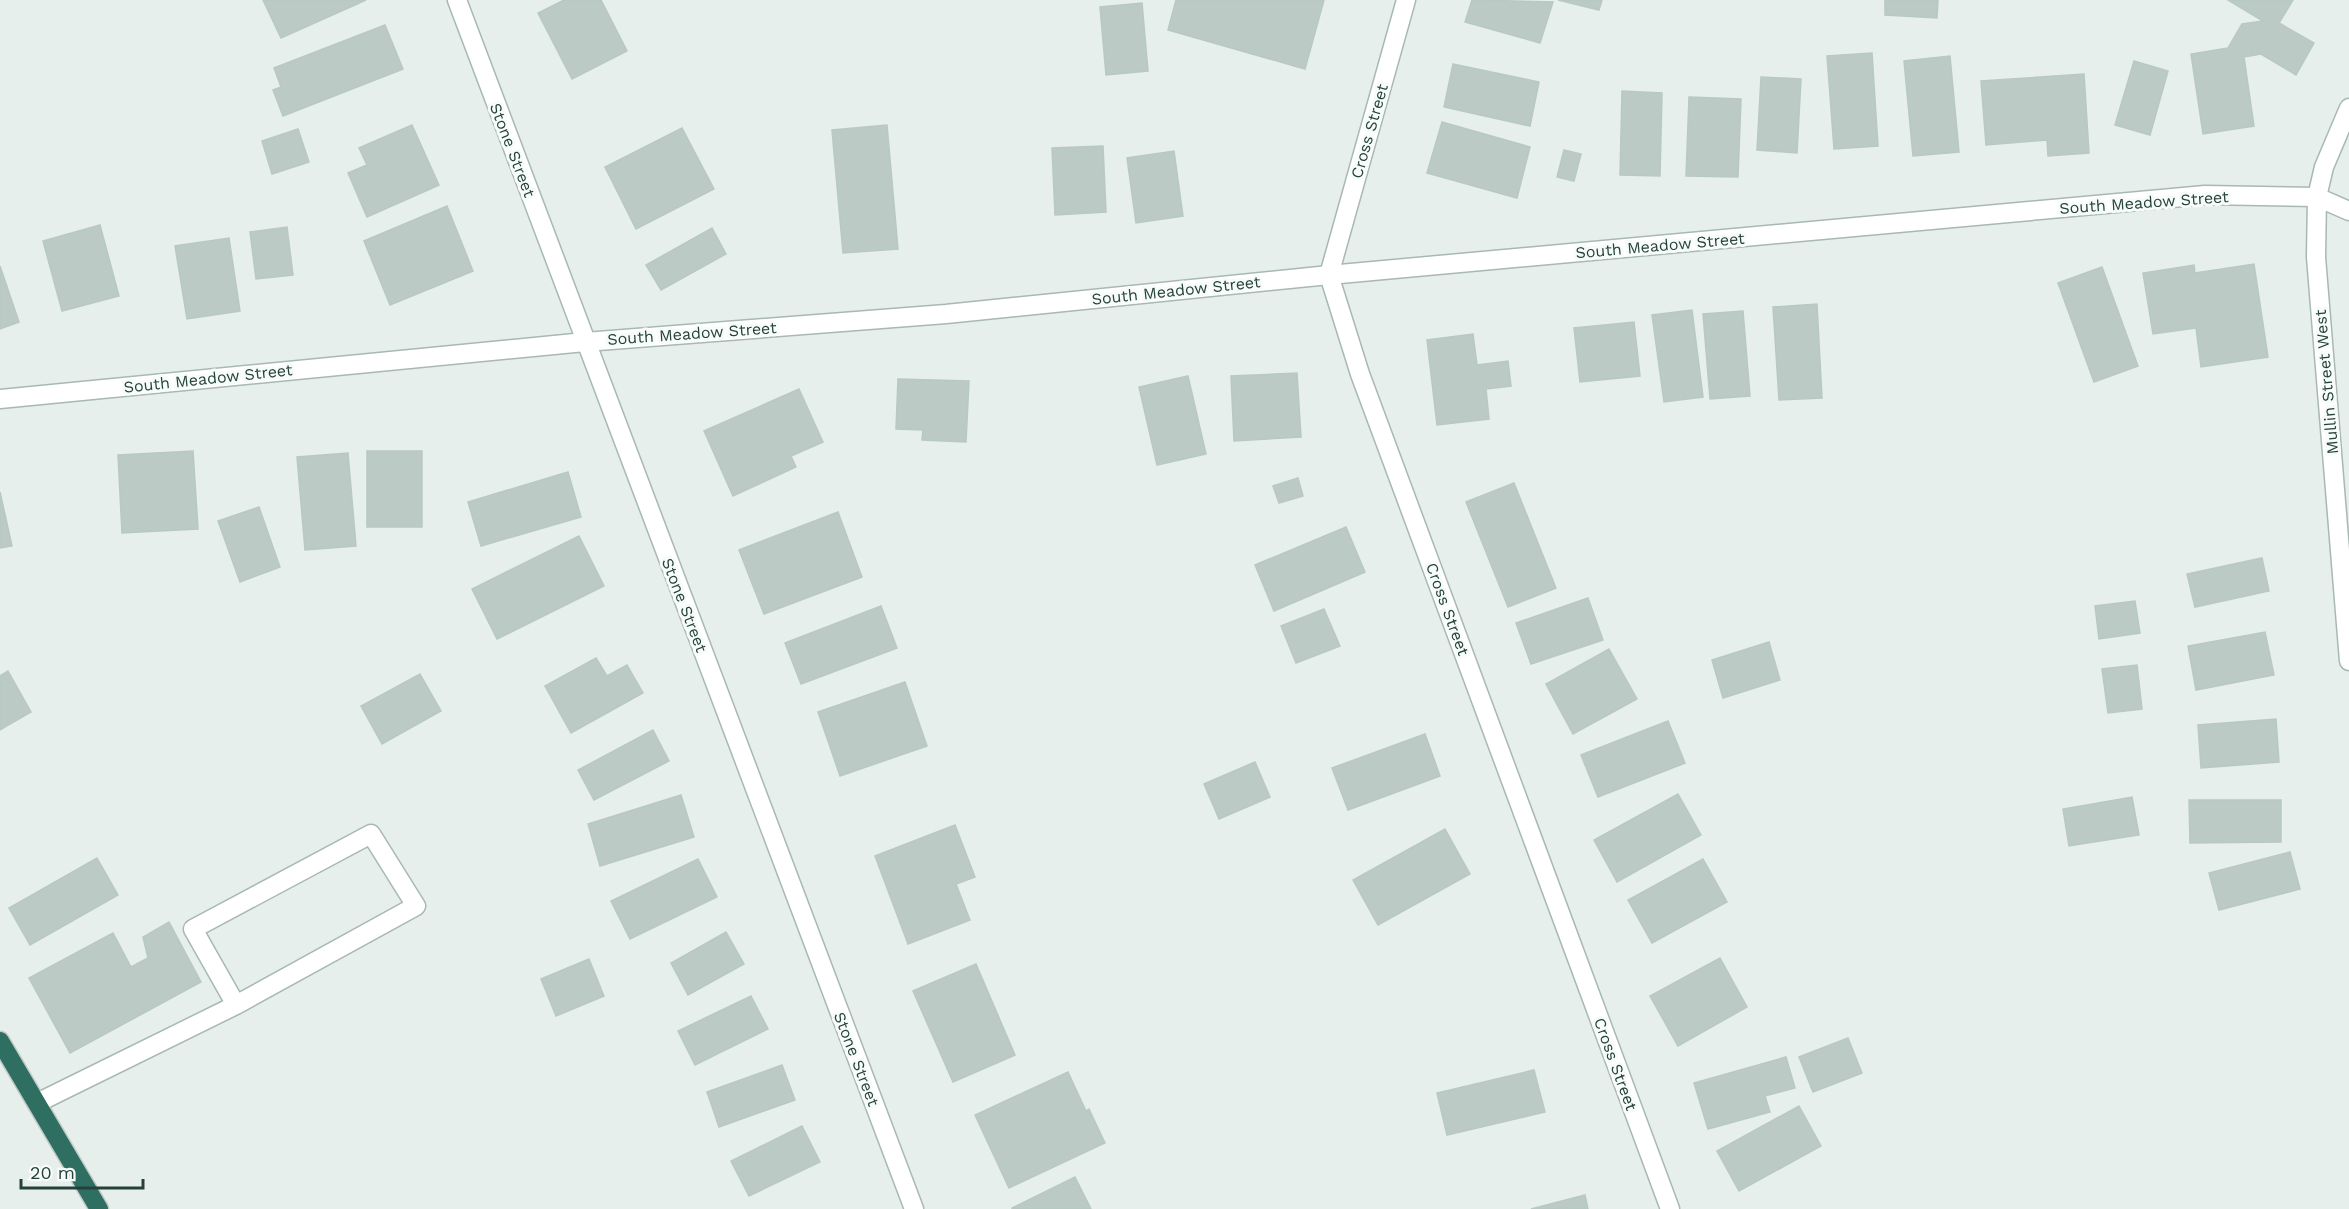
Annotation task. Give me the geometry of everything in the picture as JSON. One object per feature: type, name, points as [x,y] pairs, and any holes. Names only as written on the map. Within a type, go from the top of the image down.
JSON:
[{"type":"highway","points":[[0,1041],[99,1209]]},
{"type":"street","name":"Stone Street","points":[[457,0],[914,1209]]},
{"type":"street","name":"Cross Street","points":[[1406,0],[1329,275],[1360,374],[1670,1209]]},
{"type":"street","name":"Mullin Street West","points":[[2349,108],[2324,167],[2318,197],[2316,257],[2349,661]]},
{"type":"street","name":"South Meadow Street","points":[[0,399],[585,342],[946,314],[1329,275],[2205,195],[2318,197],[2349,211]]},
{"type":"street","points":[[37,1103],[236,1005],[416,906],[371,834],[193,929],[236,1005]]},
{"type":"building","points":[[263,0],[366,0],[281,38]]},
{"type":"building","points":[[564,0],[601,0],[627,51],[572,79],[538,13]]},
{"type":"building","points":[[1176,0],[1324,0],[1305,69],[1168,30]]},
{"type":"building","points":[[1472,0],[1553,2],[1540,43],[1465,22]]},
{"type":"building","points":[[1558,0],[1602,0],[1599,10]]},
{"type":"building","points":[[1885,0],[1938,0],[1937,18],[1885,15]]},
{"type":"building","points":[[2228,0],[2293,0],[2279,23],[2314,43],[2296,75],[2261,54],[2244,57],[2254,126],[2203,134],[2191,54],[2228,48],[2242,24],[2263,21]]},
{"type":"building","points":[[1142,3],[1148,71],[1106,75],[1100,7]]},
{"type":"building","points":[[385,25],[403,69],[283,116],[273,90],[281,87],[274,68]]},
{"type":"building","points":[[1872,53],[1878,146],[1834,149],[1827,56]]},
{"type":"building","points":[[1950,56],[1959,152],[1913,156],[1904,61]]},
{"type":"building","points":[[2134,61],[2168,71],[2150,135],[2115,125]]},
{"type":"building","points":[[1453,64],[1539,82],[1530,126],[1444,107]]},
{"type":"building","points":[[2084,74],[2089,153],[2048,156],[2047,140],[1986,145],[1981,81]]},
{"type":"building","points":[[1761,77],[1801,79],[1797,153],[1757,150]]},
{"type":"building","points":[[1622,91],[1662,93],[1660,176],[1620,175]]},
{"type":"building","points":[[1689,97],[1741,99],[1738,177],[1686,176]]},
{"type":"building","points":[[1442,122],[1530,147],[1517,198],[1427,173]]},
{"type":"building","points":[[412,125],[439,185],[367,217],[348,173],[367,165],[359,148]]},
{"type":"building","points":[[887,125],[898,249],[843,253],[832,130]]},
{"type":"building","points":[[682,128],[714,189],[636,229],[605,167]]},
{"type":"building","points":[[298,129],[309,162],[272,174],[262,141]]},
{"type":"building","points":[[1103,146],[1106,212],[1055,215],[1052,148]]},
{"type":"building","points":[[1564,150],[1581,154],[1574,181],[1557,177]]},
{"type":"building","points":[[1174,151],[1183,216],[1136,223],[1127,158]]},
{"type":"building","points":[[447,206],[473,271],[390,305],[364,241]]},
{"type":"building","points":[[100,225],[119,296],[62,311],[43,241]]},
{"type":"building","points":[[287,227],[293,275],[256,279],[250,232]]},
{"type":"building","points":[[712,228],[726,254],[661,290],[646,265]]},
{"type":"building","points":[[229,238],[240,311],[187,319],[175,246]]},
{"type":"building","points":[[2254,264],[2268,357],[2201,367],[2196,328],[2153,334],[2143,273],[2194,265],[2195,273]]},
{"type":"building","points":[[0,266],[19,322],[0,329]]},
{"type":"building","points":[[2102,267],[2138,366],[2094,382],[2058,283]]},
{"type":"building","points":[[1817,304],[1822,398],[1779,400],[1773,307]]},
{"type":"building","points":[[1692,310],[1703,397],[1664,402],[1652,315]]},
{"type":"building","points":[[1743,311],[1750,396],[1710,399],[1703,314]]},
{"type":"building","points":[[1634,322],[1640,376],[1580,382],[1574,328]]},
{"type":"building","points":[[1473,334],[1477,365],[1508,361],[1511,386],[1486,389],[1489,419],[1437,425],[1427,340]]},
{"type":"building","points":[[1297,373],[1301,437],[1234,441],[1231,376]]},
{"type":"building","points":[[1188,376],[1206,454],[1157,465],[1139,387]]},
{"type":"building","points":[[898,379],[969,381],[966,442],[922,440],[923,430],[896,429]]},
{"type":"building","points":[[799,389],[823,442],[791,456],[796,467],[733,496],[704,431]]},
{"type":"building","points":[[193,451],[198,529],[122,533],[118,455]]},
{"type":"building","points":[[367,451],[422,451],[422,527],[367,527]]},
{"type":"building","points":[[348,453],[356,546],[305,550],[297,457]]},
{"type":"building","points":[[568,472],[581,517],[481,546],[468,502]]},
{"type":"building","points":[[1298,478],[1303,496],[1279,503],[1273,486]]},
{"type":"building","points":[[1514,483],[1556,588],[1508,607],[1466,502]]},
{"type":"building","points":[[0,492],[12,546],[0,548]]},
{"type":"building","points":[[259,507],[280,567],[240,582],[218,521]]},
{"type":"building","points":[[838,512],[862,577],[764,614],[739,550]]},
{"type":"building","points":[[1346,527],[1365,572],[1274,611],[1255,565]]},
{"type":"building","points":[[579,536],[604,586],[497,639],[472,589]]},
{"type":"building","points":[[2262,558],[2269,591],[2195,607],[2187,574]]},
{"type":"building","points":[[1588,598],[1603,640],[1531,664],[1516,623]]},
{"type":"building","points":[[2135,601],[2140,633],[2099,639],[2095,606]]},
{"type":"building","points":[[881,606],[897,648],[801,684],[785,643]]},
{"type":"building","points":[[1324,609],[1340,646],[1296,663],[1281,626]]},
{"type":"building","points":[[2265,632],[2274,675],[2196,690],[2188,646]]},
{"type":"building","points":[[1769,642],[1780,680],[1723,698],[1712,660]]},
{"type":"building","points":[[1609,649],[1637,699],[1573,734],[1546,684]]},
{"type":"building","points":[[596,658],[607,676],[627,665],[643,693],[571,733],[545,686]]},
{"type":"building","points":[[2137,665],[2142,709],[2108,713],[2102,669]]},
{"type":"building","points":[[8,671],[31,712],[0,730],[0,676]]},
{"type":"building","points":[[420,674],[441,711],[382,744],[361,706]]},
{"type":"building","points":[[905,682],[927,746],[840,776],[818,712]]},
{"type":"building","points":[[2276,719],[2279,762],[2201,768],[2198,725]]},
{"type":"building","points":[[1668,721],[1685,763],[1598,797],[1581,755]]},
{"type":"building","points":[[653,730],[669,761],[594,800],[578,770]]},
{"type":"building","points":[[1425,734],[1440,776],[1348,810],[1332,768]]},
{"type":"building","points":[[1255,762],[1270,797],[1219,819],[1204,784]]},
{"type":"building","points":[[1678,794],[1701,835],[1617,882],[1594,840]]},
{"type":"building","points":[[681,795],[694,837],[600,866],[588,824]]},
{"type":"building","points":[[2132,797],[2139,835],[2069,846],[2063,809]]},
{"type":"building","points":[[2189,800],[2281,800],[2281,842],[2190,843]]},
{"type":"building","points":[[955,825],[975,877],[956,884],[970,920],[908,944],[875,856]]},
{"type":"building","points":[[1445,829],[1470,874],[1378,925],[1353,880]]},
{"type":"building","points":[[2290,852],[2300,889],[2219,910],[2209,873]]},
{"type":"building","points":[[97,858],[118,895],[30,945],[9,908]]},
{"type":"building","points":[[698,859],[717,897],[630,939],[611,901]]},
{"type":"building","points":[[1703,859],[1727,902],[1652,943],[1628,900]]},
{"type":"building","points":[[169,922],[201,982],[70,1053],[29,978],[113,933],[131,967],[148,958],[143,937]]},
{"type":"building","points":[[726,932],[744,964],[688,995],[671,963]]},
{"type":"building","points":[[1720,958],[1747,1007],[1678,1046],[1650,996]]},
{"type":"building","points":[[589,959],[604,996],[556,1016],[541,979]]},
{"type":"building","points":[[976,964],[1015,1055],[953,1082],[913,991]]},
{"type":"building","points":[[751,996],[768,1029],[695,1065],[678,1031]]},
{"type":"building","points":[[1848,1038],[1862,1073],[1813,1092],[1799,1057]]},
{"type":"building","points":[[1786,1057],[1795,1088],[1765,1096],[1770,1112],[1708,1129],[1694,1083]]},
{"type":"building","points":[[782,1065],[795,1100],[719,1127],[707,1092]]},
{"type":"building","points":[[1534,1070],[1545,1112],[1447,1135],[1437,1093]]},
{"type":"building","points":[[1068,1072],[1086,1111],[1089,1109],[1105,1143],[1009,1188],[975,1115]]},
{"type":"building","points":[[1799,1106],[1821,1146],[1739,1191],[1717,1151]]},
{"type":"building","points":[[802,1126],[820,1162],[749,1196],[731,1161]]},
{"type":"building","points":[[1075,1177],[1091,1209],[1012,1209],[1012,1208]]},
{"type":"building","points":[[1585,1195],[1588,1209],[1531,1209]]}]
